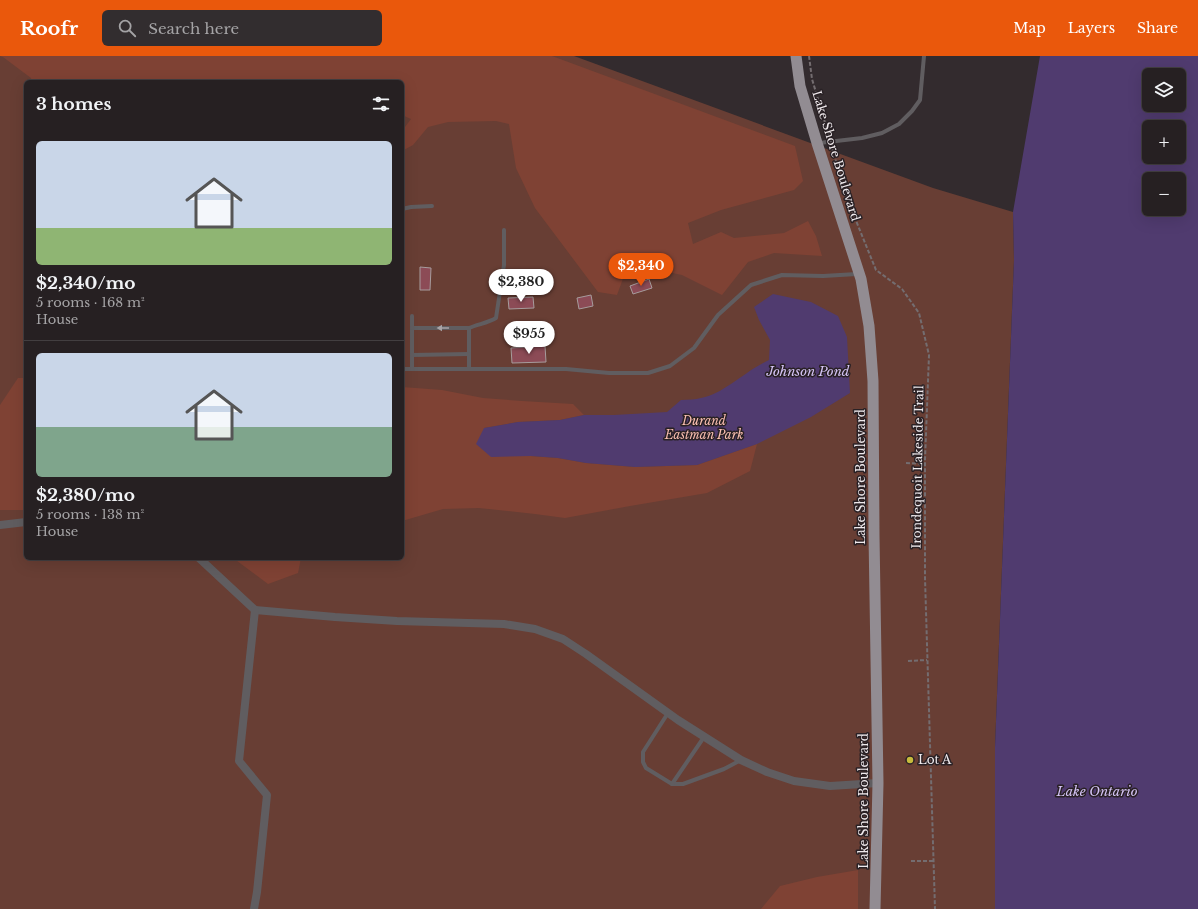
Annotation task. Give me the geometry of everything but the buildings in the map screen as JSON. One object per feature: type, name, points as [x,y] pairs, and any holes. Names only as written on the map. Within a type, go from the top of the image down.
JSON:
[{"type":"main road","name":"Lake Shore Boulevard","points":[[796,56],[800,86],[860,274],[869,326],[874,381],[874,535],[878,783],[875,909]]},
{"type":"street","points":[[0,525],[24,522]]},
{"type":"street","points":[[201,560],[255,610],[397,621],[504,624],[535,629],[563,639],[668,713],[741,760],[767,772],[794,781],[830,786],[878,783]]},
{"type":"street","points":[[254,909],[267,795],[239,761],[255,610]]},
{"type":"lane","points":[[817,143],[862,138],[882,133],[899,124],[912,111],[920,100],[924,56]]},
{"type":"lane","points":[[404,209],[411,207],[432,206]]},
{"type":"lane","points":[[412,328],[469,328],[490,322],[496,318],[504,264],[504,230]]},
{"type":"lane","points":[[404,369],[566,369],[609,373],[648,373],[670,366],[694,348],[718,315],[750,285],[782,275],[823,276],[860,274]]},
{"type":"lane","points":[[412,316],[412,369]]},
{"type":"lane","points":[[469,328],[469,369]]},
{"type":"lane","points":[[412,355],[469,354]]},
{"type":"lane","points":[[668,713],[643,752],[642,762],[646,768],[672,784],[683,784],[724,769],[741,760]]},
{"type":"lane","points":[[672,784],[704,736]]},
{"type":"path","name":"Irondequoit Lakeside Trail","points":[[809,56],[812,79],[846,196],[876,270],[902,288],[919,313],[929,355],[925,464],[925,578],[935,909]]},
{"type":"path","points":[[906,463],[925,464]]},
{"type":"path","points":[[908,661],[928,660]]},
{"type":"path","points":[[911,861],[934,861]]},
{"type":"green space","name":"Durand Eastman Park","points":[[0,56],[574,56],[933,188],[1013,212],[1014,260],[995,747],[995,909],[0,909]]},
{"type":"shaded area","points":[[0,56],[552,56],[795,146],[803,181],[794,190],[721,210],[688,223],[693,244],[721,232],[734,238],[784,233],[808,221],[816,236],[822,256],[774,253],[748,262],[722,295],[682,275],[653,269],[624,276],[617,295],[598,292],[535,208],[516,168],[509,124],[496,121],[448,122],[428,127],[413,145],[404,150],[404,128],[411,119],[404,116],[404,80],[32,80],[31,78]]},
{"type":"shaded area","points":[[18,378],[24,378],[24,510],[0,510],[0,405]]},
{"type":"shaded area","points":[[404,387],[442,390],[483,398],[573,404],[584,415],[560,420],[518,422],[484,428],[531,456],[635,467],[697,465],[757,444],[750,471],[707,493],[565,518],[479,508],[443,509],[404,520]]},
{"type":"shaded area","points":[[236,560],[301,560],[298,573],[268,584]]},
{"type":"shaded area","points":[[858,870],[858,909],[761,909],[780,886],[817,877]]},
{"type":"water","name":"Lake Ontario","points":[[1040,56],[1198,56],[1198,909],[995,909],[995,747],[1014,260],[1013,212]]},
{"type":"water","name":"Johnson Pond","points":[[773,294],[811,302],[838,316],[847,337],[850,393],[811,417],[757,444],[697,465],[635,467],[531,456],[491,457],[476,444],[484,428],[518,422],[560,420],[584,415],[667,412],[681,400],[701,398],[717,392],[769,360],[770,340],[754,307]]},
{"type":"place","name":"Lot A","points":[[910,760]]}]
